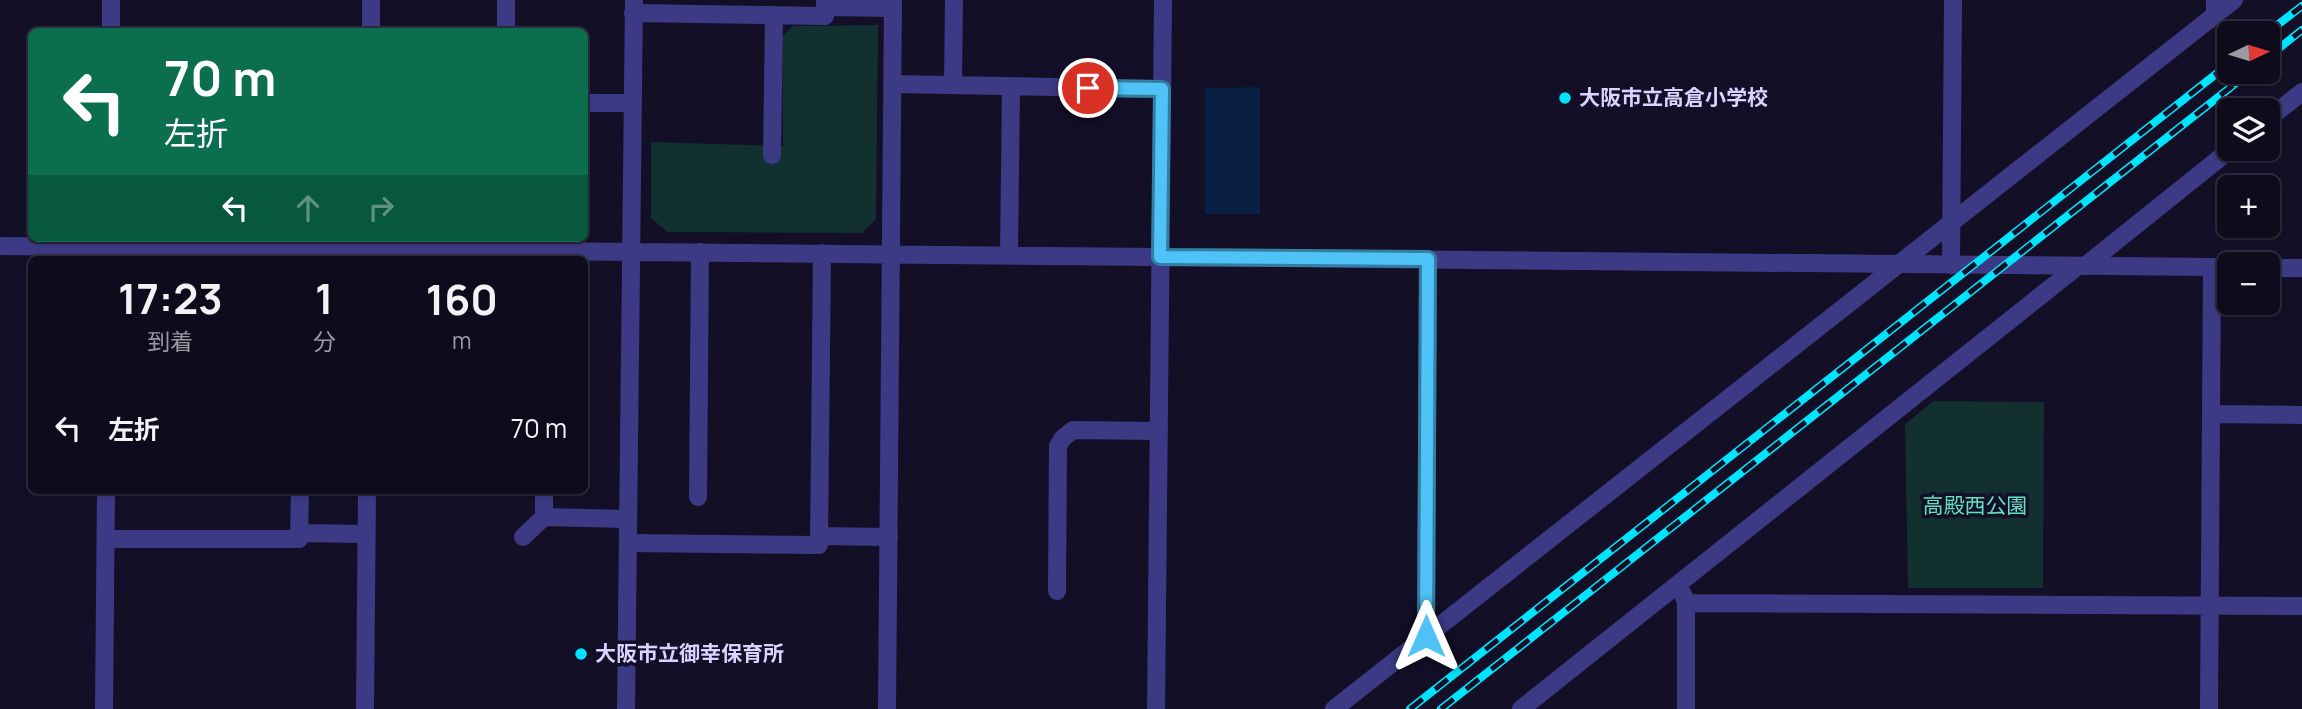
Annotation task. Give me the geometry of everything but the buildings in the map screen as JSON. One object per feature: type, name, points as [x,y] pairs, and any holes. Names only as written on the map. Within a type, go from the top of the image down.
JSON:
[{"type":"street","points":[[111,0],[111,28]]},
{"type":"street","points":[[371,28],[372,0]]},
{"type":"street","points":[[506,0],[506,28]]},
{"type":"street","points":[[953,85],[954,0]]},
{"type":"street","points":[[1156,709],[1163,0]]},
{"type":"street","points":[[1951,265],[1953,0]]},
{"type":"street","points":[[1335,709],[1900,264],[2215,8],[2234,0]]},
{"type":"street","points":[[626,709],[634,6],[825,16],[825,4],[893,4],[887,709]]},
{"type":"street","points":[[772,155],[774,15]]},
{"type":"street","points":[[892,84],[1162,89]]},
{"type":"street","points":[[1009,255],[1012,86]]},
{"type":"street","points":[[2280,109],[2302,92]]},
{"type":"street","points":[[588,103],[632,103]]},
{"type":"street","points":[[1521,709],[2217,160]]},
{"type":"street","points":[[0,246],[303,254],[499,244],[545,255],[700,252],[2217,267]]},
{"type":"street","points":[[698,497],[700,252]]},
{"type":"street","points":[[628,543],[819,545],[822,253]]},
{"type":"street","points":[[1426,636],[1428,259]]},
{"type":"street","points":[[2280,268],[2302,268]]},
{"type":"street","points":[[2209,709],[2211,414],[2218,315]]},
{"type":"street","points":[[2211,414],[2302,415]]},
{"type":"street","points":[[1057,591],[1058,446],[1062,439],[1073,430],[1158,431]]},
{"type":"street","points":[[104,709],[106,494]]},
{"type":"street","points":[[106,539],[299,539],[300,494]]},
{"type":"street","points":[[365,709],[367,494]]},
{"type":"street","points":[[544,494],[544,517]]},
{"type":"street","points":[[523,537],[544,517],[628,519]]},
{"type":"street","points":[[299,533],[366,534]]},
{"type":"street","points":[[819,536],[889,537]]},
{"type":"street","points":[[1679,584],[1686,603],[1686,709]]},
{"type":"street","points":[[1686,603],[2302,606]]},
{"type":"green space","points":[[878,25],[876,219],[862,233],[667,232],[651,218],[651,142],[783,146],[782,36],[793,26]]},
{"type":"green space","name":"高殿西公園","points":[[1934,401],[2044,402],[2043,588],[1908,588],[1905,424]]},
{"type":"water","points":[[1260,87],[1260,214],[1205,214],[1205,88]]},
{"type":"railway","points":[[2280,23],[2302,6]]},
{"type":"railway","points":[[2280,47],[2302,30]]},
{"type":"railway","points":[[1410,709],[2217,73]]},
{"type":"railway","points":[[1441,709],[2235,84]]},
{"type":"place","name":"大阪市立高倉小学校","points":[[1565,98]]},
{"type":"place","name":"大阪市立御幸保育所","points":[[581,654]]},
{"type":"route","points":[[1088,88],[1162,89],[1160,257],[1428,259],[1426,636]]}]
